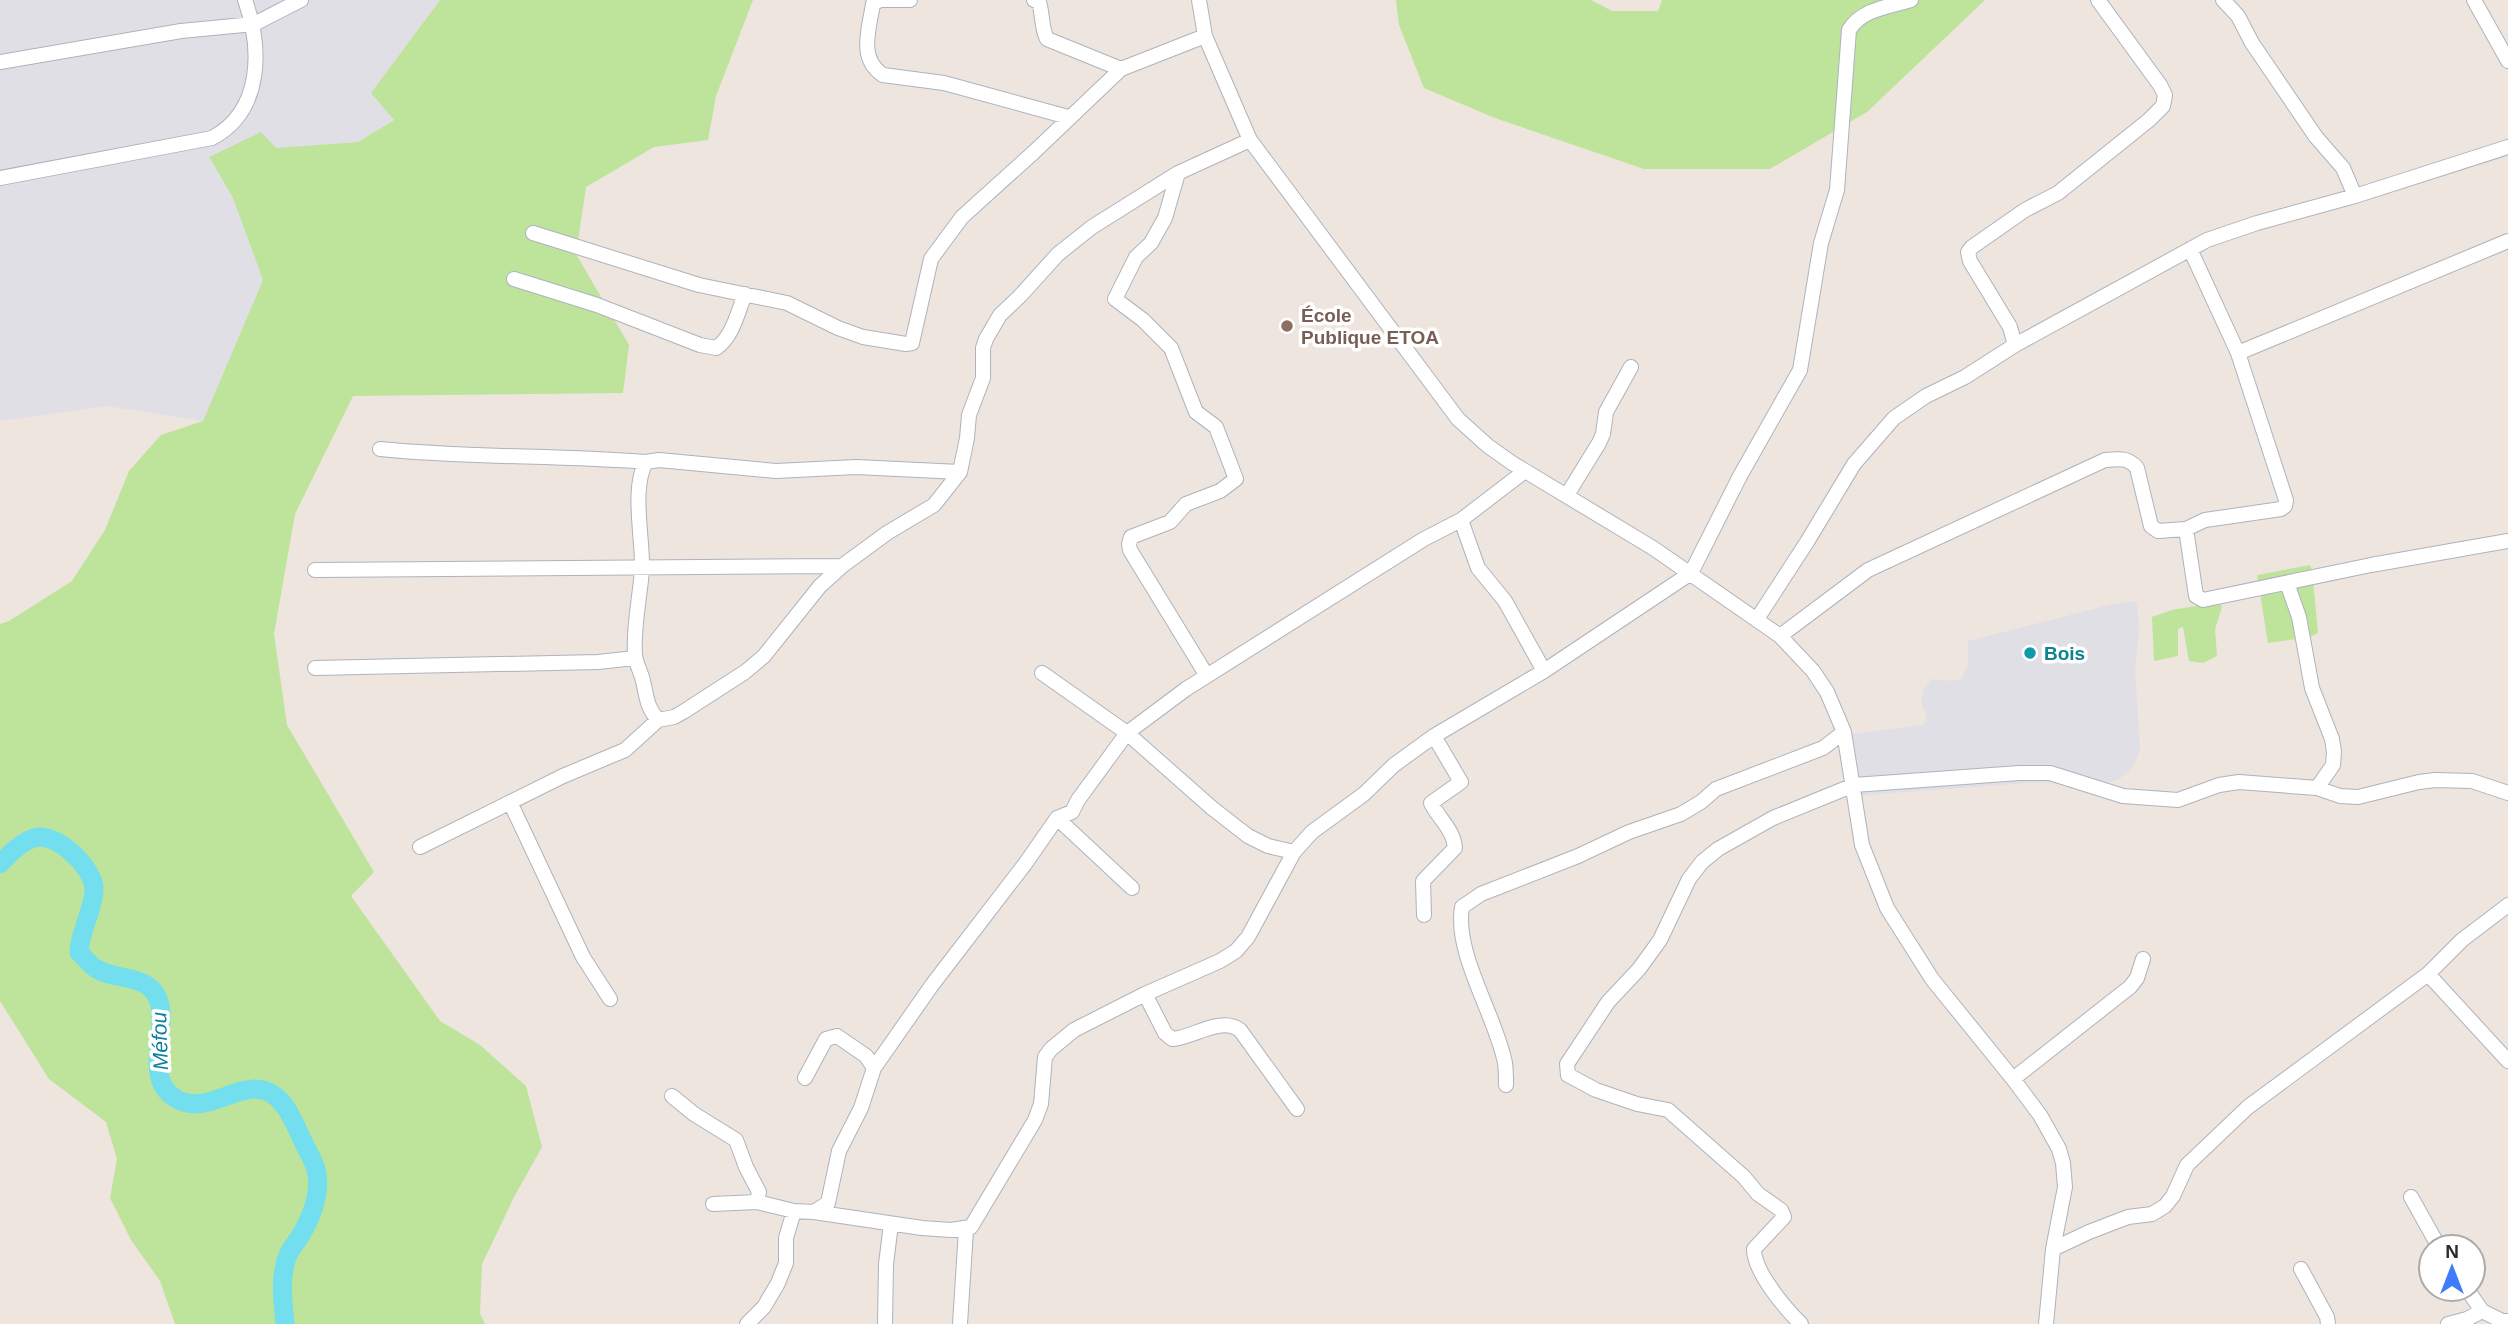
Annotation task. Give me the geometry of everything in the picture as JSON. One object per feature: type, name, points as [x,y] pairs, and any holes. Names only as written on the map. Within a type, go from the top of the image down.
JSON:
[{"type":"street","points":[[0,178],[212,138],[227,130],[245,105],[256,68],[254,24],[245,0]]},
{"type":"street","points":[[0,62],[181,31],[254,24],[301,0]]},
{"type":"street","points":[[911,0],[880,0],[873,4],[867,43],[869,59],[876,71],[883,75],[944,83],[1068,117]]},
{"type":"street","points":[[1034,0],[1039,2],[1043,31],[1047,39],[1121,69]]},
{"type":"street","points":[[1199,0],[1205,36],[1250,140],[1458,419],[1488,446],[1525,471],[1691,573],[1780,636],[1813,671],[1827,692],[1844,732],[1862,845],[1887,908],[1943,993],[2013,1079],[2050,1131],[2059,1149],[2065,1187],[2053,1249],[2046,1324]]},
{"type":"street","points":[[713,1205],[757,1202],[794,1212],[814,1212],[922,1228],[966,1230],[971,1227],[1035,1120],[1041,1104],[1045,1057],[1074,1030],[1236,951],[1248,937],[1294,852],[1312,832],[1364,794],[1394,765],[1434,736],[1544,671],[1691,573],[1740,476],[1800,370],[1821,243],[1837,191],[1849,30],[1856,20],[1866,13],[1911,0]]},
{"type":"street","points":[[2015,345],[2010,327],[1970,261],[1968,252],[2025,211],[2058,192],[2163,106],[2165,95],[2160,85],[2098,0]]},
{"type":"street","points":[[2223,0],[2238,16],[2252,43],[2316,137],[2343,168],[2356,196]]},
{"type":"street","points":[[2474,0],[2508,61]]},
{"type":"street","points":[[533,233],[699,285],[787,303],[863,337],[906,344],[912,342],[931,259],[961,217],[1121,69],[1205,36]]},
{"type":"street","points":[[420,847],[563,776],[625,750],[658,720],[674,717],[746,672],[764,656],[813,594],[842,566],[887,533],[934,505],[960,472],[969,415],[983,378],[983,348],[1000,315],[1058,254],[1122,207],[1178,173],[1250,140]]},
{"type":"street","points":[[1757,619],[1807,542],[1844,477],[1894,418],[1926,396],[1965,377],[2015,345],[2207,240],[2508,147]]},
{"type":"street","points":[[1178,173],[1166,218],[1151,243],[1136,257],[1115,299],[1143,320],[1171,348],[1196,412],[1216,427],[1236,479],[1220,491],[1186,504],[1170,522],[1131,537],[1129,544],[1130,550],[1207,676]]},
{"type":"street","points":[[2238,353],[2508,241]]},
{"type":"street","points":[[1780,636],[1868,570],[2105,460],[2131,461],[2137,468],[2153,529],[2158,531],[2186,529],[2205,520],[2281,509],[2285,506],[2286,499],[2238,353],[2190,249]]},
{"type":"street","points":[[514,279],[597,305],[700,345],[716,348],[723,344],[733,326],[745,294]]},
{"type":"street","points":[[1567,495],[1603,434],[1606,412],[1631,367]]},
{"type":"street","points":[[380,449],[502,457],[586,457],[646,462],[659,460],[776,471],[856,467],[960,472]]},
{"type":"street","points":[[646,462],[641,471],[642,569],[635,623],[635,658],[643,682],[644,697],[658,720]]},
{"type":"street","points":[[814,1212],[828,1203],[839,1151],[861,1108],[874,1068],[932,985],[1057,818],[1072,812],[1127,733],[1207,676],[1414,546],[1461,520],[1525,471]]},
{"type":"street","points":[[1461,520],[1478,568],[1509,608],[1544,671]]},
{"type":"street","points":[[2186,529],[2196,596],[2203,600],[2371,565],[2508,541]]},
{"type":"street","points":[[315,570],[842,566]]},
{"type":"street","points":[[2287,583],[2299,617],[2312,688],[2332,739],[2334,752],[2333,765],[2317,788]]},
{"type":"street","points":[[315,668],[598,662],[635,658]]},
{"type":"street","points":[[1042,673],[1127,733],[1248,836],[1268,846],[1294,852]]},
{"type":"street","points":[[1506,1085],[1505,1063],[1466,946],[1460,921],[1462,906],[1481,894],[1578,856],[1629,832],[1681,814],[1716,789],[1824,747],[1844,732]]},
{"type":"street","points":[[1424,915],[1423,881],[1455,848],[1446,823],[1437,815],[1432,803],[1461,782],[1434,736]]},
{"type":"street","points":[[1801,1324],[1770,1287],[1754,1256],[1754,1249],[1784,1217],[1782,1210],[1758,1194],[1744,1177],[1668,1110],[1637,1104],[1575,1081],[1568,1075],[1567,1064],[1608,1002],[1639,969],[1660,940],[1689,879],[1702,862],[1718,849],[1773,818],[1854,785],[2019,773],[2050,773],[2123,796],[2178,800],[2219,785],[2239,782],[2317,788],[2340,796],[2358,797],[2419,782],[2472,781],[2508,793]]},
{"type":"street","points":[[510,802],[583,957],[610,999]]},
{"type":"street","points":[[1057,818],[1132,888]]},
{"type":"street","points":[[2053,1249],[2128,1217],[2152,1214],[2165,1206],[2173,1196],[2187,1165],[2248,1107],[2428,974],[2462,940],[2508,905]]},
{"type":"street","points":[[2013,1079],[2130,987],[2137,978],[2143,959]]},
{"type":"street","points":[[2428,974],[2508,1061]]},
{"type":"street","points":[[1145,994],[1165,1033],[1172,1039],[1220,1025],[1233,1026],[1240,1030],[1297,1109]]},
{"type":"street","points":[[805,1078],[826,1039],[837,1036],[866,1056],[874,1068]]},
{"type":"street","points":[[673,1096],[694,1114],[736,1140],[759,1192],[757,1202]]},
{"type":"street","points":[[2411,1198],[2431,1233]]},
{"type":"street","points":[[747,1324],[764,1307],[778,1283],[786,1263],[786,1238],[794,1212]]},
{"type":"street","points":[[885,1324],[886,1264],[891,1224]]},
{"type":"street","points":[[960,1324],[966,1230]]},
{"type":"street","points":[[2301,1269],[2327,1317],[2328,1324]]},
{"type":"street","points":[[2477,1303],[2482,1311],[2501,1321],[2508,1321]]},
{"type":"street","points":[[2448,1324],[2467,1319],[2482,1311]]},
{"type":"shaded area","points":[[0,0],[440,0],[371,93],[394,119],[358,142],[276,148],[209,157],[233,198],[263,280],[203,421],[107,406],[0,421]]},
{"type":"shaded area","points":[[2132,601],[2137,603],[2139,630],[2135,671],[2140,748],[2136,762],[2119,779],[2102,784],[2076,786],[2042,782],[1862,797],[1850,734],[1923,725],[1927,718],[1921,702],[1924,688],[1932,679],[1962,679],[1968,665],[1968,641]]},
{"type":"green space","points":[[440,0],[753,0],[716,96],[708,140],[654,147],[586,187],[576,254],[629,345],[623,393],[353,396],[295,514],[274,634],[287,725],[374,872],[351,896],[440,1021],[480,1045],[526,1086],[542,1147],[482,1264],[480,1314],[485,1324],[175,1324],[160,1281],[131,1240],[110,1198],[117,1159],[106,1122],[49,1079],[0,1001],[0,624],[72,581],[105,530],[129,471],[161,435],[203,421],[263,280],[233,198],[209,157],[261,132],[276,148],[358,142],[394,120],[371,93]]},
{"type":"green space","points":[[1396,0],[1591,0],[1612,11],[1658,11],[1662,0],[1985,0],[1867,112],[1770,169],[1644,169],[1495,118],[1424,88],[1399,25]]},
{"type":"green space","points":[[2310,565],[2318,633],[2310,637],[2268,643],[2257,575]]},
{"type":"green space","points":[[2219,602],[2222,607],[2215,629],[2217,656],[2203,663],[2189,661],[2183,627],[2178,629],[2178,656],[2154,661],[2152,617],[2172,610]]},
{"type":"waterway","name":"Méfou","points":[[0,864],[24,842],[43,837],[63,846],[88,871],[94,889],[79,952],[102,972],[138,981],[153,990],[161,1010],[158,1063],[160,1076],[164,1087],[172,1096],[187,1103],[201,1103],[243,1090],[257,1089],[271,1093],[288,1110],[315,1166],[318,1186],[311,1215],[285,1263],[282,1289],[285,1324]]},
{"type":"place","name":"École Publique ETOA","points":[[1287,326]]},
{"type":"place","name":"Bois","points":[[2030,653]]}]
